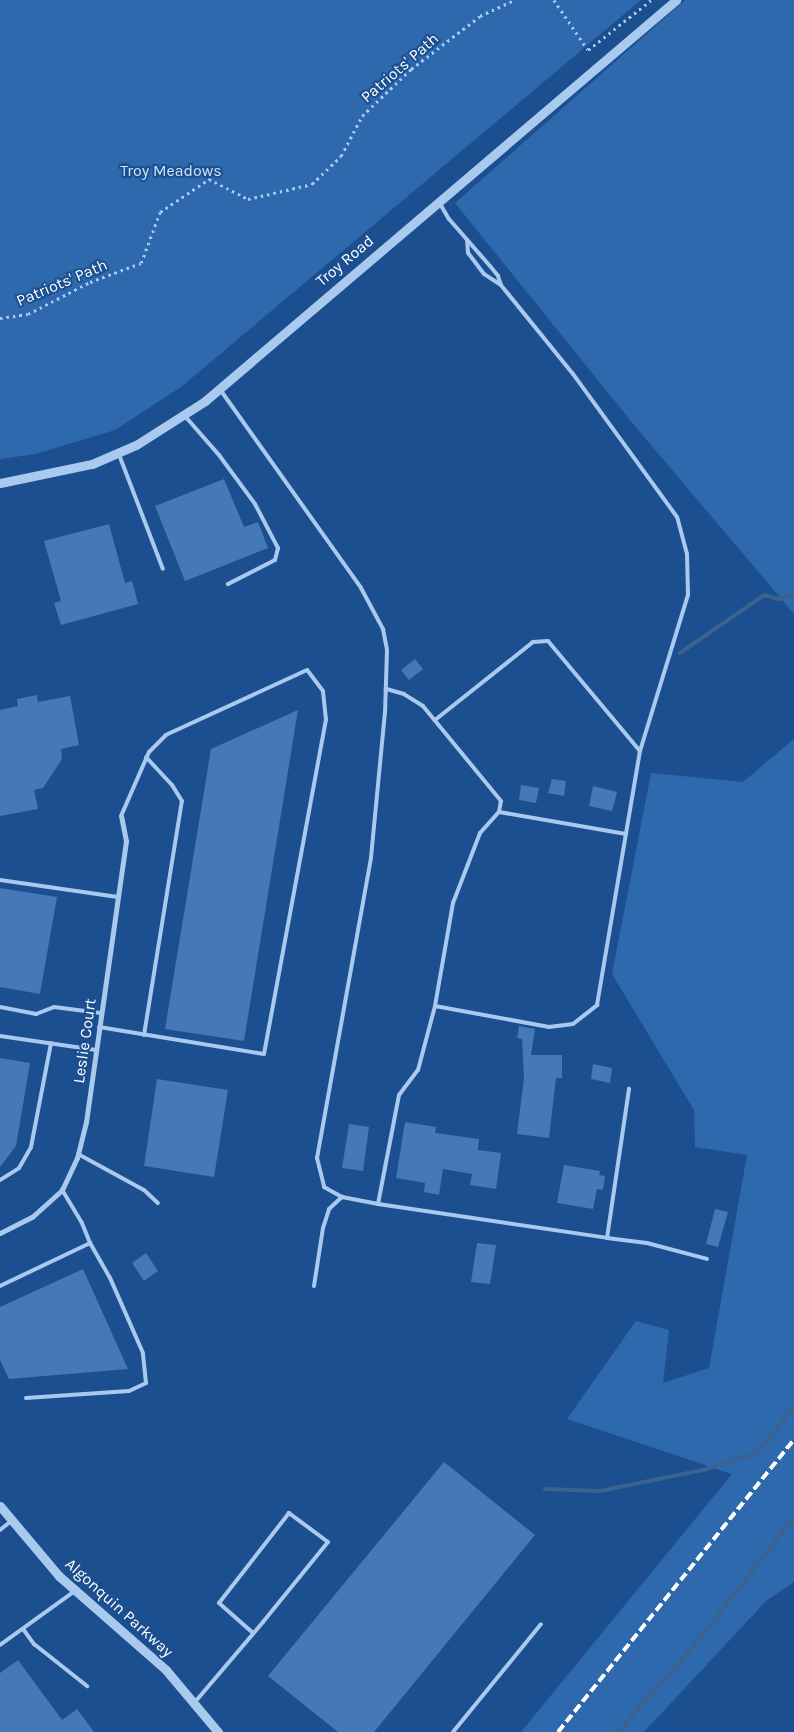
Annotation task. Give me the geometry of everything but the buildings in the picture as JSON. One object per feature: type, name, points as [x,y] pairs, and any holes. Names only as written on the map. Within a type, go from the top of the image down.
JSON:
[{"type":"street","name":"Troy Road","points":[[0,482],[92,464],[118,452],[184,415],[219,388],[676,0]]},
{"type":"street","name":"Leslie Court","points":[[0,1233],[32,1218],[62,1190],[78,1154],[100,1027],[126,841],[121,816]]},
{"type":"street","name":"Algonquin Parkway","points":[[0,1506],[11,1521],[75,1591],[149,1654],[195,1702],[218,1732]]},
{"type":"lane","points":[[439,202],[467,240],[498,276],[501,286]]},
{"type":"lane","points":[[435,1006],[549,1027],[565,1026],[588,1014],[599,997],[640,750],[688,595],[689,574],[683,535],[677,517],[572,374],[501,286],[484,274],[468,253],[467,240]]},
{"type":"lane","points":[[219,388],[377,612],[387,650],[386,689],[371,858],[317,1158],[324,1187],[342,1197],[378,1204],[647,1243],[707,1259]]},
{"type":"lane","points":[[184,415],[219,455],[255,504],[278,548],[275,560],[228,584]]},
{"type":"lane","points":[[118,452],[163,569]]},
{"type":"lane","points":[[435,720],[534,642],[548,640],[640,750]]},
{"type":"lane","points":[[100,1027],[264,1054],[326,720],[323,691],[307,670],[166,735],[146,757],[121,816]]},
{"type":"lane","points":[[378,1204],[399,1095],[418,1070],[435,1006],[453,903],[480,833],[500,812],[501,801],[423,706],[404,694],[386,689]]},
{"type":"lane","points":[[144,1034],[182,801],[172,785],[146,757]]},
{"type":"lane","points":[[500,812],[626,834]]},
{"type":"lane","points":[[0,880],[118,897]]},
{"type":"lane","points":[[0,1007],[36,1014],[54,1008],[102,1013]]},
{"type":"lane","points":[[0,1036],[96,1050]]},
{"type":"lane","points":[[0,1180],[20,1168],[31,1148],[51,1043]]},
{"type":"lane","points":[[607,1238],[629,1089]]},
{"type":"lane","points":[[78,1154],[144,1190],[158,1203]]},
{"type":"lane","points":[[26,1398],[129,1391],[146,1383],[143,1353],[110,1278],[90,1243],[82,1223],[62,1190]]},
{"type":"lane","points":[[314,1286],[323,1228],[329,1209],[342,1197]]},
{"type":"lane","points":[[0,1286],[90,1243]]},
{"type":"lane","points":[[195,1702],[253,1633],[328,1542],[289,1513],[219,1603],[253,1633]]},
{"type":"lane","points":[[0,1530],[11,1521]]},
{"type":"lane","points":[[0,1646],[75,1591]]},
{"type":"lane","points":[[453,1732],[541,1624]]},
{"type":"lane","points":[[23,1629],[34,1644],[87,1686]]},
{"type":"path","name":"Patriots' Path","points":[[0,318],[28,314],[90,282],[141,263],[160,212],[209,180],[248,199],[312,184],[341,156],[362,116],[411,69],[480,16],[514,0]]},
{"type":"path","points":[[554,0],[588,50],[651,0]]},
{"type":"green space","name":"Troy Meadows","points":[[0,0],[641,0],[181,387],[115,430],[36,454],[0,459]]},
{"type":"green space","points":[[685,0],[794,0],[794,614],[634,425],[455,203]]},
{"type":"green space","points":[[794,739],[794,1582],[766,1601],[644,1732],[521,1732],[732,1474],[567,1419],[636,1321],[669,1330],[663,1383],[709,1368],[747,1155],[695,1147],[694,1110],[612,974],[651,773],[743,782]]},
{"type":"waterway","points":[[680,653],[764,595],[779,599],[794,595]]},
{"type":"waterway","points":[[545,1489],[600,1491],[703,1470],[757,1453],[794,1407]]},
{"type":"waterway","points":[[618,1732],[692,1648],[794,1518]]},
{"type":"railway","points":[[558,1732],[794,1440]]}]
